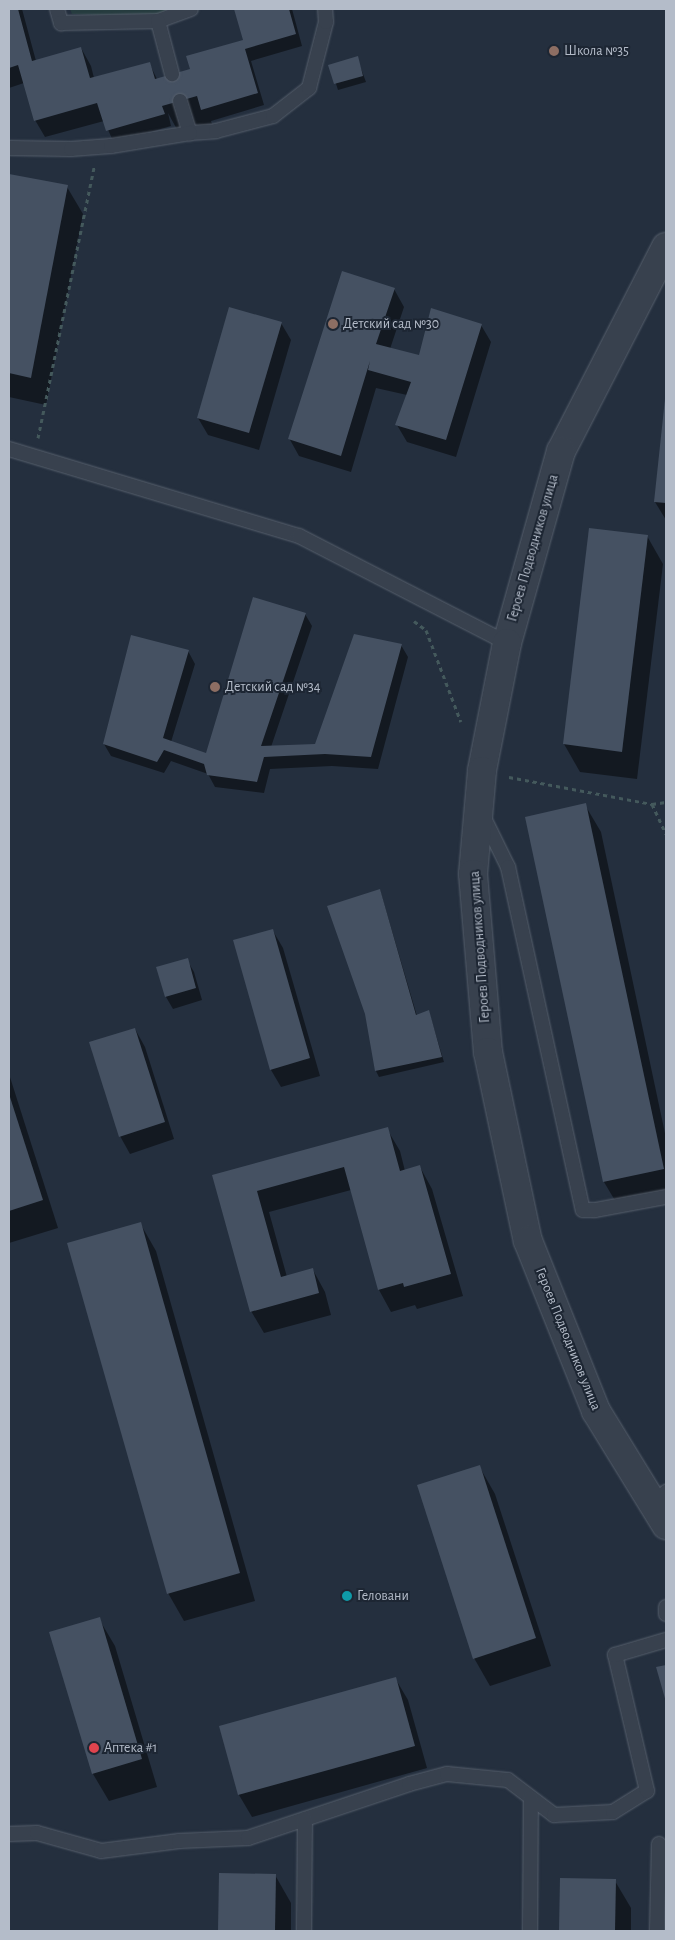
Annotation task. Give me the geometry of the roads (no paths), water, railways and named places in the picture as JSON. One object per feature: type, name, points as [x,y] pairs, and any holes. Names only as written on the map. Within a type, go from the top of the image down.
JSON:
[{"type":"street","name":"Героев Подводников улица","points":[[663,1508],[596,1411],[528,1242],[488,1052],[473,874],[482,771],[507,643],[561,451],[666,247]]},
{"type":"lane","points":[[56,9],[61,23],[158,21],[190,9]]},
{"type":"lane","points":[[9,148],[71,149],[98,147],[190,133],[216,131],[273,116],[309,88],[326,22],[325,9]]},
{"type":"lane","points":[[158,21],[172,74]]},
{"type":"lane","points":[[180,101],[190,133]]},
{"type":"lane","points":[[9,448],[298,536],[507,643]]},
{"type":"lane","points":[[478,808],[508,867],[583,1210],[595,1210],[666,1197]]},
{"type":"lane","points":[[666,1607],[666,1614]]},
{"type":"lane","points":[[9,1834],[37,1833],[102,1851],[179,1841],[248,1838],[409,1784],[447,1774],[508,1780],[554,1815],[613,1812],[647,1791],[615,1655],[666,1640]]},
{"type":"lane","points":[[530,1931],[531,1798]]},
{"type":"lane","points":[[304,1931],[305,1819]]},
{"type":"lane","points":[[657,1931],[660,1844]]},
{"type":"place","name":"Школа №35","points":[[554,51]]},
{"type":"place","name":"Детский сад №30","points":[[333,324]]},
{"type":"place","name":"Детский сад №34","points":[[215,687]]},
{"type":"place","name":"Геловани","points":[[347,1596]]},
{"type":"place","name":"Аптека #1","points":[[94,1748]]}]
